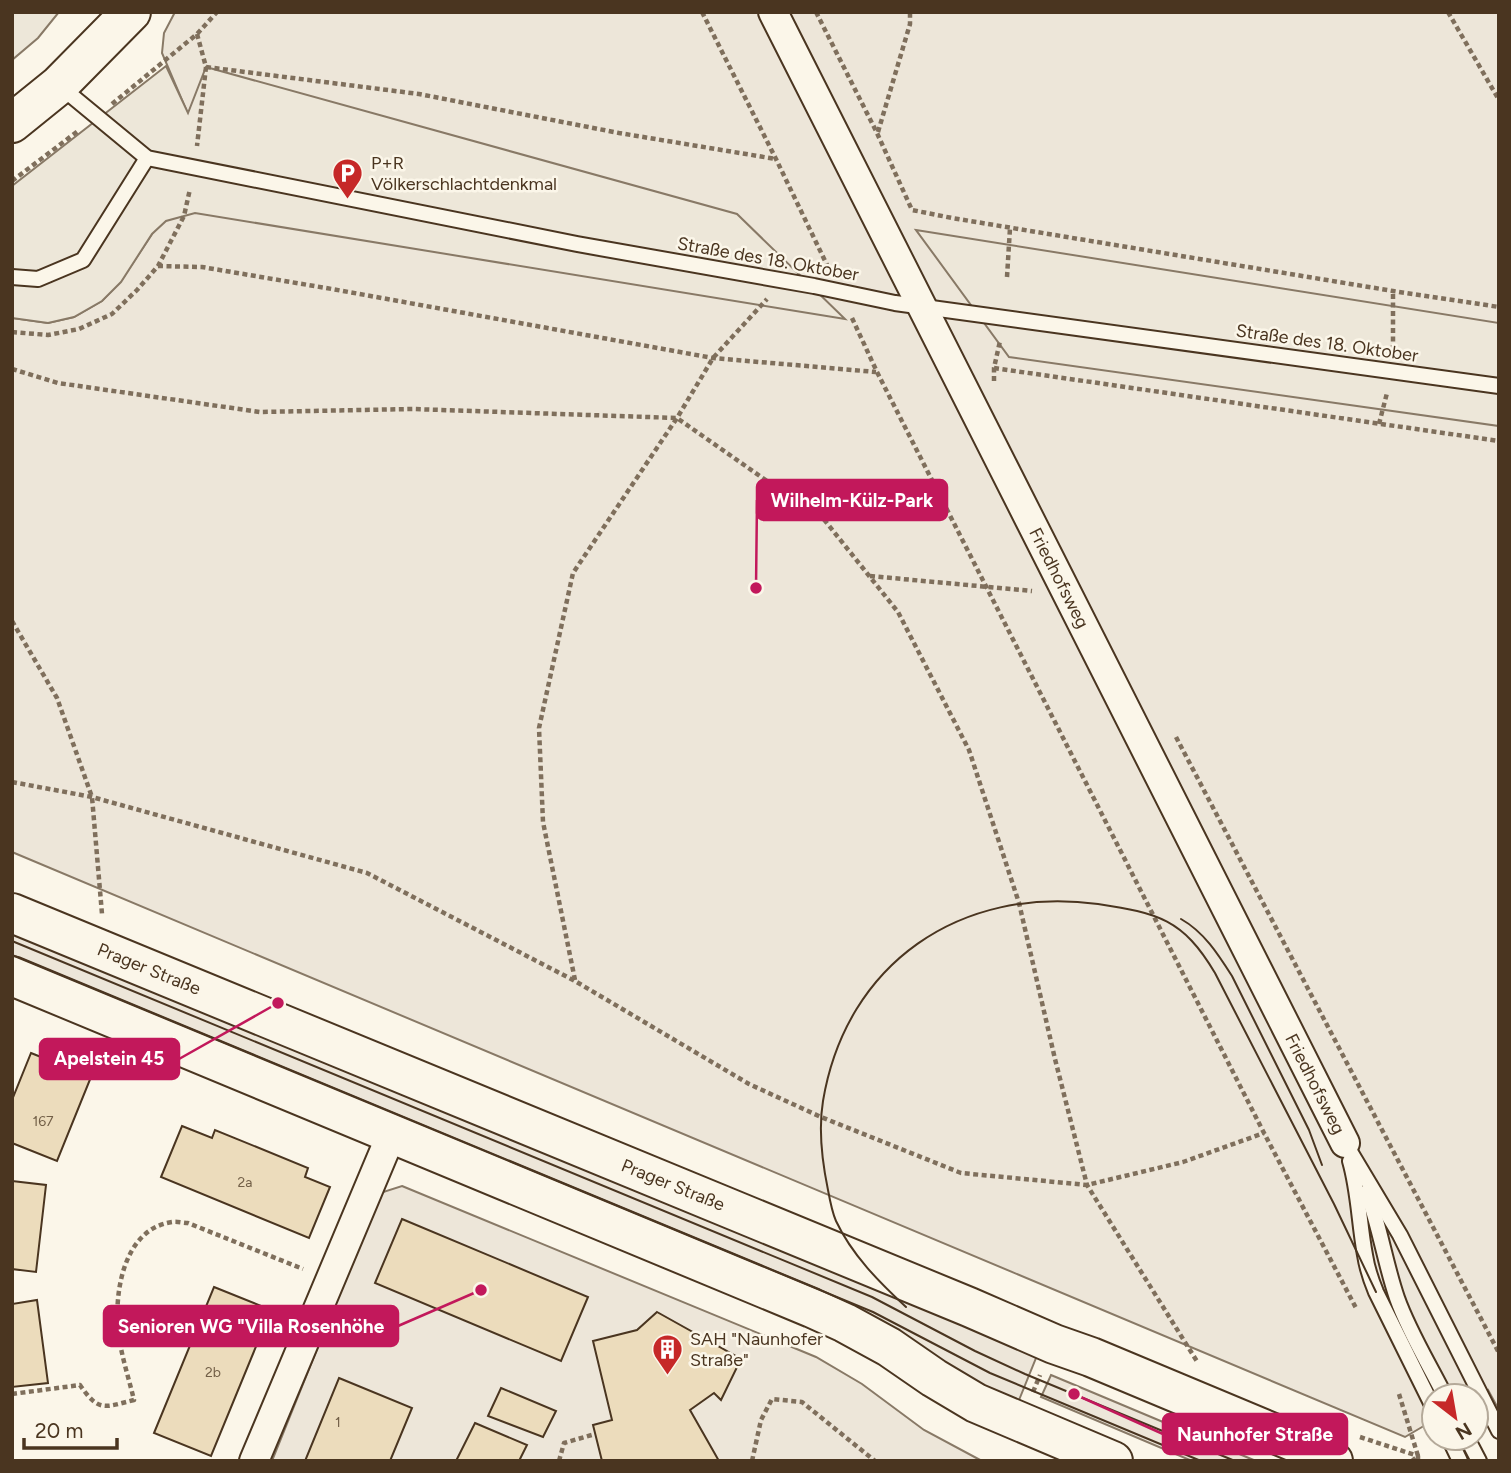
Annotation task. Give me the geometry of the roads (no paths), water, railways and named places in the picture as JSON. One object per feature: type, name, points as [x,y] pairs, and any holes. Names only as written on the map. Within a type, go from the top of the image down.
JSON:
[{"type":"main road","points":[[12,123],[59,85],[131,12]]},
{"type":"main road","name":"Prager Straße","points":[[12,913],[1091,1357],[1316,1451],[1333,1461]]},
{"type":"main road","points":[[12,976],[812,1308],[888,1346],[976,1403],[1113,1461]]},
{"type":"street","name":"Friedhofsweg","points":[[774,12],[1345,1143]]},
{"type":"street","points":[[254,1461],[393,1133]]},
{"type":"lane","name":"Straße des 18. Oktober","points":[[59,85],[147,158],[577,244],[921,307],[1499,386]]},
{"type":"lane","points":[[12,277],[38,279],[83,260],[147,158]]},
{"type":"lane","name":"Friedhofsweg","points":[[1345,1143],[1359,1201],[1364,1254],[1376,1292],[1421,1382]]},
{"type":"lane","name":"Friedhofsweg","points":[[1345,1143],[1373,1209],[1398,1299],[1438,1382]]},
{"type":"lane","name":"Friedhofsweg","points":[[1345,1143],[1400,1234],[1499,1431]]},
{"type":"tram line","points":[[906,1307],[858,1257],[842,1233],[832,1210],[822,1157],[821,1123],[823,1101],[836,1052],[856,1009],[884,973],[918,944],[957,922],[1000,907],[1048,901],[1098,904],[1137,911],[1167,922],[1192,941],[1215,973],[1334,1204],[1376,1292]]},
{"type":"tram line","points":[[1181,919],[1204,937],[1232,976],[1309,1130],[1322,1165]]},
{"type":"tram line","points":[[12,941],[872,1297],[1025,1374],[1235,1461]]},
{"type":"tram line","points":[[12,955],[873,1312],[990,1373],[1201,1461]]},
{"type":"place","name":"P+R Völkerschlachtdenkmal","points":[[348,200]]},
{"type":"place","name":"Wilhelm-Külz-Park","points":[[756,588]]},
{"type":"place","name":"Apelstein 45","points":[[278,1003]]},
{"type":"place","name":"Senioren WG \"Villa Rosenhöhe","points":[[481,1290]]},
{"type":"place","name":"SAH \"Naunhofer Straße\"","points":[[667,1376]]},
{"type":"place","name":"Naunhofer Straße","points":[[1074,1394]]}]
